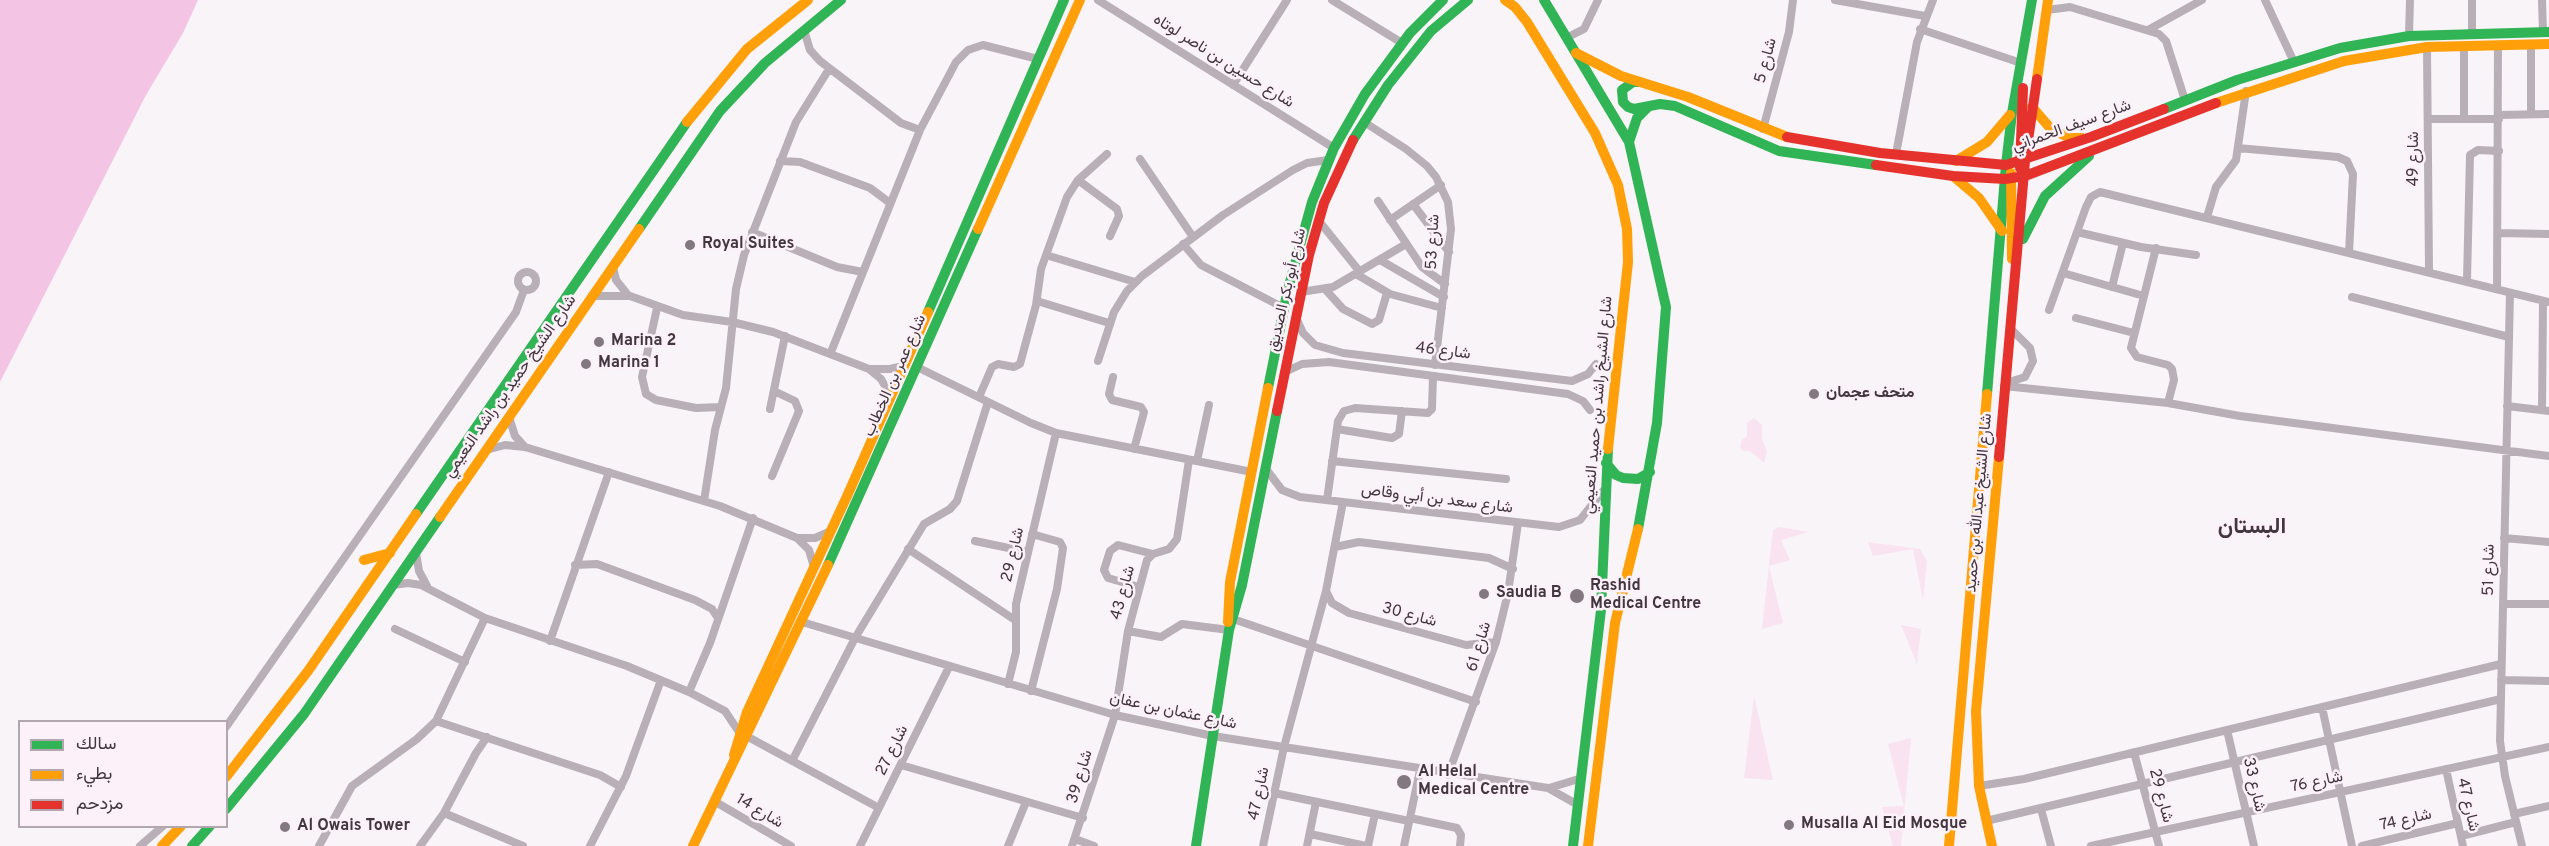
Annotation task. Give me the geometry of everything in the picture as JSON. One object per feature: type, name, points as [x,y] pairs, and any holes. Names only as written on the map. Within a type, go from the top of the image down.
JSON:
[{"type":"street","name":"شارع الشيخ حميد بن راشد النعيمي","points":[[228,774],[286,701],[708,93],[747,49],[808,0]]},
{"type":"street","name":"شارع الشيخ حميد بن راشد النعيمي","points":[[228,807],[304,714],[509,415],[734,94],[765,63],[841,0]]},
{"type":"street","name":"شارع عمر بن الخطاب","points":[[743,734],[747,712],[802,622],[903,366],[1064,0]]},
{"type":"street","name":"شارع عمر بن الخطاب","points":[[693,846],[769,678],[814,567],[831,531],[853,497],[917,367],[1080,0]]},
{"type":"street","name":"شارع حسين بن ناصر لوتاه","points":[[1098,0],[1334,148]]},
{"type":"street","points":[[1233,85],[1287,0]]},
{"type":"street","points":[[1332,0],[1402,43]]},
{"type":"street","name":"شارع أبو بكر الصديق","points":[[1196,846],[1229,630],[1230,582],[1284,308],[1299,244],[1328,160],[1365,94],[1402,43],[1443,0]]},
{"type":"street","name":"شارع أبو بكر الصديق","points":[[1229,630],[1266,467],[1301,292],[1319,221],[1342,162],[1388,85],[1423,40],[1468,0]]},
{"type":"street","name":"شارع الشيخ راشد بن حميد النعيمي","points":[[1505,0],[1515,7],[1527,22],[1595,133],[1611,167],[1623,203],[1627,229],[1628,262],[1604,490],[1601,610],[1573,846]]},
{"type":"street","points":[[1544,0],[1618,120],[1629,142],[1666,307],[1665,353],[1650,472],[1635,546],[1615,624],[1588,846]]},
{"type":"street","points":[[1553,0],[1554,19]]},
{"type":"street","points":[[1566,38],[1584,29],[1598,0]]},
{"type":"street","name":"شارع 5","points":[[1763,129],[1789,32],[1792,0]]},
{"type":"street","points":[[1835,0],[1925,16]]},
{"type":"street","points":[[1896,154],[1920,29],[1933,0]]},
{"type":"street","points":[[2061,0],[2070,7]]},
{"type":"street","points":[[2148,30],[2202,0]]},
{"type":"street","points":[[2265,0],[2294,62]]},
{"type":"street","points":[[2409,36],[2410,0]]},
{"type":"street","points":[[2472,0],[2472,32]]},
{"type":"street","points":[[2542,0],[2546,32]]},
{"type":"street","points":[[2022,162],[2022,59],[2029,1]]},
{"type":"street","points":[[2022,162],[2047,5],[2070,7],[2159,34],[2166,41],[2185,100]]},
{"type":"street","points":[[1920,29],[2022,59]]},
{"type":"street","points":[[804,30],[810,50],[830,69],[901,123],[920,130]]},
{"type":"street","name":"شارع سيف الحمراني","points":[[1575,52],[1639,82],[1705,103],[1763,129],[1805,141],[1954,162],[2006,165],[2022,162],[2185,100],[2340,48],[2409,36],[2472,32],[2546,32]]},
{"type":"street","points":[[1047,37],[1052,42],[1061,43]]},
{"type":"street","name":"شارع سيف الحمراني","points":[[1639,82],[1626,85],[1623,90],[1623,102],[1634,109],[1649,106],[1675,106],[1762,144],[1789,153],[1953,176],[2009,179],[2025,176],[2247,91],[2344,61],[2427,47],[2549,44]]},
{"type":"street","points":[[831,352],[920,130],[956,62],[968,50],[983,45],[1038,59]]},
{"type":"street","points":[[2497,289],[2498,45]]},
{"type":"street","points":[[2530,114],[2531,45]]},
{"type":"street","points":[[2464,46],[2464,119]]},
{"type":"street","name":"شارع 49","points":[[2427,47],[2429,271]]},
{"type":"street","name":"شارع الشيخ عبدالله بن حميد","points":[[1949,846],[2002,231],[2009,179],[2006,165],[2012,113],[2022,59]]},
{"type":"street","points":[[704,501],[726,388],[732,322],[740,272],[752,232],[801,113],[830,69]]},
{"type":"street","points":[[2207,217],[2216,187],[2234,165],[2247,91]]},
{"type":"street","points":[[1629,142],[1636,118],[1649,106]]},
{"type":"street","points":[[2032,106],[2043,123],[2060,134],[2070,138],[2091,137]]},
{"type":"street","points":[[1954,162],[1987,142],[2012,113]]},
{"type":"street","points":[[2428,119],[2549,114]]},
{"type":"street","name":"شارع 53","points":[[1364,122],[1417,157],[1441,185],[1450,215],[1449,252],[1435,365]]},
{"type":"street","points":[[2238,148],[2338,157],[2347,161],[2353,174],[2349,253]]},
{"type":"street","points":[[2019,250],[2045,196],[2064,176],[2097,149]]},
{"type":"street","points":[[2467,280],[2470,155],[2478,150],[2499,151]]},
{"type":"street","points":[[979,398],[995,365],[1014,367],[1020,364],[1037,301],[1041,269],[1067,197],[1078,180],[1107,154]]},
{"type":"street","points":[[1140,159],[1193,237]]},
{"type":"street","points":[[1098,361],[1109,323],[1120,301],[1136,282],[1193,237],[1299,166],[1328,160]]},
{"type":"street","points":[[780,161],[800,162],[859,184],[876,191],[890,203]]},
{"type":"street","name":"شارع الشيخ عبدالله بن حميد","points":[[1992,846],[1979,786],[1976,711],[2004,385],[2019,250],[2025,176],[2022,162]]},
{"type":"street","points":[[1953,176],[1979,198],[2002,231]]},
{"type":"street","points":[[2009,179],[2015,280]]},
{"type":"street","points":[[1078,180],[1117,209],[1119,216],[1110,236]]},
{"type":"street","points":[[1390,220],[1441,185]]},
{"type":"street","points":[[2049,310],[2091,197],[2100,192],[2546,301],[2545,411],[2507,406]]},
{"type":"street","points":[[1377,201],[1427,272],[1445,284]]},
{"type":"street","points":[[1413,204],[1449,252]]},
{"type":"street","points":[[1319,221],[1358,273],[1387,293],[1442,308]]},
{"type":"street","points":[[752,232],[837,267],[863,272]]},
{"type":"street","points":[[2077,232],[2122,243],[2196,255]]},
{"type":"street","points":[[2498,233],[2549,234]]},
{"type":"street","points":[[2112,287],[2122,243]]},
{"type":"street","points":[[1184,244],[1201,265],[1284,308]]},
{"type":"street","points":[[1301,292],[1325,290],[1406,244]]},
{"type":"street","points":[[2156,248],[2131,348],[2137,357],[2168,364],[2172,369],[2174,380],[2168,403]]},
{"type":"street","points":[[1046,255],[1136,282]]},
{"type":"street","points":[[1380,260],[1444,297]]},
{"type":"street","points":[[613,266],[616,280],[630,296]]},
{"type":"street","points":[[2062,273],[2144,296]]},
{"type":"street","points":[[228,724],[516,312],[524,290]]},
{"type":"street","points":[[1325,290],[1343,309],[1372,324],[1378,320],[1387,293]]},
{"type":"street","name":"شارع 51","points":[[2510,293],[2501,664],[2502,757],[2522,846]]},
{"type":"street","points":[[592,296],[630,296],[657,308],[682,315],[732,322],[785,336],[831,352],[869,369],[881,379],[891,396]]},
{"type":"street","points":[[2352,297],[2509,337]]},
{"type":"street","points":[[1037,301],[1109,323]]},
{"type":"street","points":[[657,308],[642,377],[646,394],[656,400],[696,408],[721,407]]},
{"type":"street","name":"شارع 46","points":[[1296,318],[1303,333],[1315,345],[1343,353],[1548,380],[1578,380],[1588,374],[1596,364]]},
{"type":"street","points":[[2076,318],[2134,333]]},
{"type":"street","points":[[2004,385],[2025,377],[2033,361],[2030,348],[2010,328]]},
{"type":"street","points":[[770,409],[785,336]]},
{"type":"street","points":[[1342,364],[1338,357],[1343,353]]},
{"type":"street","name":"شارع 46","points":[[1285,372],[1311,362],[1342,364],[1574,395],[1590,410]]},
{"type":"street","points":[[869,369],[883,370],[903,366]]},
{"type":"street","points":[[917,367],[1056,433],[1252,472]]},
{"type":"street","points":[[1327,500],[1340,415],[1349,408],[1430,411],[1434,376]]},
{"type":"street","points":[[1113,377],[1109,394],[1112,400],[1138,406],[1144,412],[1134,449]]},
{"type":"street","points":[[1547,391],[1552,386],[1548,380]]},
{"type":"street","points":[[2004,385],[2168,403],[2240,416],[2549,456]]},
{"type":"street","points":[[772,476],[799,411],[795,401],[774,391]]},
{"type":"street","points":[[1988,402],[1996,400],[2003,404]]},
{"type":"street","points":[[792,761],[855,638],[908,549],[924,524],[950,509],[957,501],[988,402]]},
{"type":"street","name":"شارع 43","points":[[1115,715],[1128,631],[1147,560],[1153,554],[1169,549],[1177,539],[1193,460],[1209,405]]},
{"type":"street","points":[[1337,429],[1392,438],[1399,434],[1402,411]]},
{"type":"street","points":[[509,415],[512,429],[525,447]]},
{"type":"street","name":"شارع 29","points":[[1008,684],[1016,652],[1016,604],[1056,433]]},
{"type":"street","points":[[485,451],[505,445],[525,447],[753,518],[797,538],[809,550],[814,567]]},
{"type":"street","points":[[1332,461],[1506,478]]},
{"type":"street","points":[[1606,463],[1616,475],[1623,478],[1638,479],[1650,472]]},
{"type":"street","name":"شارع سعد بن أبي وقاص","points":[[1266,467],[1275,483],[1291,494],[1559,527],[1574,524],[1586,514],[1604,490]]},
{"type":"street","points":[[550,641],[609,472]]},
{"type":"street","points":[[1246,500],[1258,502]]},
{"type":"street","name":"شارع 47","points":[[1263,846],[1284,747],[1326,591],[1343,502]]},
{"type":"street","points":[[689,692],[753,518]]},
{"type":"street","name":"شارع 61","points":[[1448,774],[1496,642],[1513,569],[1518,523]]},
{"type":"street","points":[[797,538],[815,538],[831,531]]},
{"type":"street","points":[[1031,691],[1057,589],[1063,548],[1057,540],[1032,534]]},
{"type":"street","points":[[2504,538],[2549,542]]},
{"type":"street","points":[[975,541],[1028,552]]},
{"type":"street","points":[[1335,547],[1359,542],[1489,558],[1513,569]]},
{"type":"street","points":[[1139,587],[1112,580],[1105,575],[1104,566],[1110,551],[1118,545],[1153,554]]},
{"type":"street","points":[[908,549],[1015,620]]},
{"type":"street","points":[[416,552],[419,571],[428,587]]},
{"type":"street","points":[[364,560],[390,553]]},
{"type":"street","points":[[575,565],[597,564],[694,600],[712,609],[718,618]]},
{"type":"street","points":[[393,585],[408,583],[428,587],[485,618],[627,666],[689,692],[725,711],[743,734],[879,808]]},
{"type":"street","name":"شارع 30","points":[[1326,591],[1332,603],[1349,613],[1466,645],[1496,642]]},
{"type":"street","points":[[2503,604],[2549,604]]},
{"type":"street","points":[[319,846],[352,786],[417,739],[436,721],[485,618]]},
{"type":"street","points":[[1233,619],[1476,702]]},
{"type":"street","name":"شارع عثمان بن عفان","points":[[802,622],[1115,715],[1212,736],[1548,788],[1578,805]]},
{"type":"street","points":[[1128,631],[1161,637],[1182,624],[1229,630]]},
{"type":"street","points":[[1969,624],[1974,628],[1984,625]]},
{"type":"street","points":[[395,628],[465,662]]},
{"type":"street","points":[[1979,786],[2134,753],[2501,664]]},
{"type":"street","name":"شارع 27","points":[[860,846],[949,667]]},
{"type":"street","points":[[591,846],[621,787],[661,680]]},
{"type":"street","points":[[2501,680],[2549,681]]},
{"type":"street","points":[[1986,821],[2501,699]]},
{"type":"street","points":[[2322,708],[2352,846]]},
{"type":"street","points":[[725,711],[747,712]]},
{"type":"street","name":"شارع 39","points":[[1073,843],[1115,715]]},
{"type":"street","points":[[436,721],[600,775],[621,787]]},
{"type":"street","name":"شارع 33","points":[[2227,730],[2254,846]]},
{"type":"street","points":[[420,846],[444,813],[487,737]]},
{"type":"street","name":"شارع 76","points":[[2091,846],[2549,747]]},
{"type":"street","name":"شارع 29","points":[[2134,753],[2159,846]]},
{"type":"street","points":[[901,765],[1083,818]]},
{"type":"street","name":"شارع 47","points":[[2446,769],[2463,846]]},
{"type":"street","points":[[1404,846],[1420,770]]},
{"type":"street","name":"شارع عثمان بن عفان","points":[[1548,788],[1582,778]]},
{"type":"street","points":[[1274,793],[1457,828],[1461,835],[1460,846]]},
{"type":"street","name":"شارع 14","points":[[714,801],[791,846]]},
{"type":"street","points":[[1008,846],[1026,802]]},
{"type":"street","points":[[1307,846],[1317,802]]},
{"type":"street","points":[[2461,836],[2549,806]]},
{"type":"street","points":[[2041,809],[2051,846]]},
{"type":"street","points":[[444,813],[523,846]]},
{"type":"street","points":[[1310,834],[1367,846],[1375,814]]},
{"type":"street","name":"شارع 74","points":[[2362,846],[2458,823]]},
{"type":"street","points":[[140,846],[160,828]]},
{"type":"street","points":[[162,846],[179,828]]},
{"type":"street","points":[[192,846],[208,828]]},
{"type":"street","points":[[1073,843],[1094,846]]},
{"type":"shaded area","points":[[0,0],[198,0],[183,33],[146,95],[0,382]]},
{"type":"shaded area","points":[[1754,418],[1762,425],[1762,439],[1767,451],[1764,463],[1750,451],[1743,451],[1740,448],[1742,440],[1747,436],[1747,423]]},
{"type":"shaded area","points":[[1779,527],[1809,532],[1781,540],[1790,560],[1769,566],[1783,623],[1762,629],[1769,565],[1773,530]]},
{"type":"shaded area","points":[[1868,542],[1920,549],[1927,561],[1923,600],[1913,549],[1873,556]]},
{"type":"shaded area","points":[[1901,625],[1921,629],[1917,664]]},
{"type":"shaded area","points":[[1754,696],[1773,780],[1744,778]]},
{"type":"shaded area","points":[[1911,738],[1901,846],[1893,846],[1882,807],[1904,806],[1888,744]]},
{"type":"traffic: fast","points":[[639,229],[720,111],[765,63],[841,0]]},
{"type":"traffic: fast","points":[[928,312],[1064,0]]},
{"type":"traffic: fast","points":[[1268,388],[1288,289],[1312,202],[1334,148],[1365,94],[1410,33],[1443,0]]},
{"type":"traffic: fast","points":[[1353,140],[1388,85],[1431,31],[1468,0]]},
{"type":"traffic: fast","points":[[1544,0],[1629,142],[1666,307],[1657,423],[1638,529]]},
{"type":"traffic: fast","points":[[1987,394],[2006,165],[2012,113],[2032,0]]},
{"type":"traffic: fast","points":[[2164,109],[2237,80],[2340,48],[2409,36],[2549,32]]},
{"type":"traffic: fast","points":[[1639,82],[1633,82],[1622,90],[1623,102],[1628,107],[1634,109],[1660,104],[1675,106],[1779,151],[1876,165]]},
{"type":"traffic: fast","points":[[1629,142],[1637,118],[1648,107]]},
{"type":"traffic: fast","points":[[416,514],[687,122]]},
{"type":"traffic: fast","points":[[2023,239],[2045,196],[2089,156]]},
{"type":"traffic: fast","points":[[828,565],[978,229]]},
{"type":"traffic: fast","points":[[1196,846],[1229,630],[1242,585],[1277,411]]},
{"type":"traffic: fast","points":[[1573,846],[1601,610],[1608,449]]},
{"type":"traffic: fast","points":[[1606,463],[1616,475],[1623,478],[1638,479],[1650,472]]},
{"type":"traffic: fast","points":[[228,807],[304,714],[440,517]]},
{"type":"traffic: fast","points":[[192,846],[208,828]]},
{"type":"traffic: slow","points":[[687,122],[747,49],[808,0]]},
{"type":"traffic: slow","points":[[978,229],[1080,0]]},
{"type":"traffic: slow","points":[[1505,0],[1515,7],[1527,22],[1595,133],[1618,185],[1627,229],[1628,262],[1608,449]]},
{"type":"traffic: slow","points":[[2037,79],[2048,0]]},
{"type":"traffic: slow","points":[[2216,103],[2344,61],[2427,47],[2549,44]]},
{"type":"traffic: slow","points":[[1576,53],[1621,76],[1688,97],[1787,137]]},
{"type":"traffic: slow","points":[[2032,107],[2051,129],[2070,138],[2082,138]]},
{"type":"traffic: slow","points":[[1956,161],[1987,142],[2010,115]]},
{"type":"traffic: slow","points":[[2011,173],[2012,259]]},
{"type":"traffic: slow","points":[[1953,176],[1979,198],[2002,231]]},
{"type":"traffic: slow","points":[[440,517],[639,229]]},
{"type":"traffic: slow","points":[[734,755],[747,712],[848,494],[928,312]]},
{"type":"traffic: slow","points":[[1228,622],[1230,582],[1268,388]]},
{"type":"traffic: slow","points":[[1949,846],[1987,394]]},
{"type":"traffic: slow","points":[[1992,846],[1979,786],[1976,711],[1999,457]]},
{"type":"traffic: slow","points":[[228,774],[308,671],[416,514]]},
{"type":"traffic: slow","points":[[1588,846],[1615,623],[1638,529]]},
{"type":"traffic: slow","points":[[364,560],[390,553]]},
{"type":"traffic: slow","points":[[693,846],[828,565]]},
{"type":"traffic: slow","points":[[162,846],[179,828]]},
{"type":"traffic: jam","points":[[1999,457],[2025,161],[2037,79]]},
{"type":"traffic: jam","points":[[2020,168],[2023,88]]},
{"type":"traffic: jam","points":[[1876,165],[1953,176],[2005,179],[2025,176],[2216,103]]},
{"type":"traffic: jam","points":[[1787,137],[1880,153],[2006,165],[2091,137],[2164,109]]},
{"type":"traffic: jam","points":[[1277,411],[1309,255],[1324,203],[1353,140]]},
{"type":"place","name":"Royal Suites","points":[[690,245]]},
{"type":"place","name":"Marina 2","points":[[599,342]]},
{"type":"place","name":"Marina 1","points":[[586,364]]},
{"type":"place","name":"متحف عجمان","points":[[1814,394]]},
{"type":"place","name":"Saudia B","points":[[1484,594]]},
{"type":"place","name":"Rashid Medical Centre","points":[[1577,596]]},
{"type":"place","name":"Al Helal Medical Centre","points":[[1404,782]]},
{"type":"place","name":"Musalla Al Eid Mosque","points":[[1789,825]]},
{"type":"place","name":"Al Owais Tower","points":[[285,827]]},
{"type":"district","name":"البستان","points":[[2252,529]]}]
